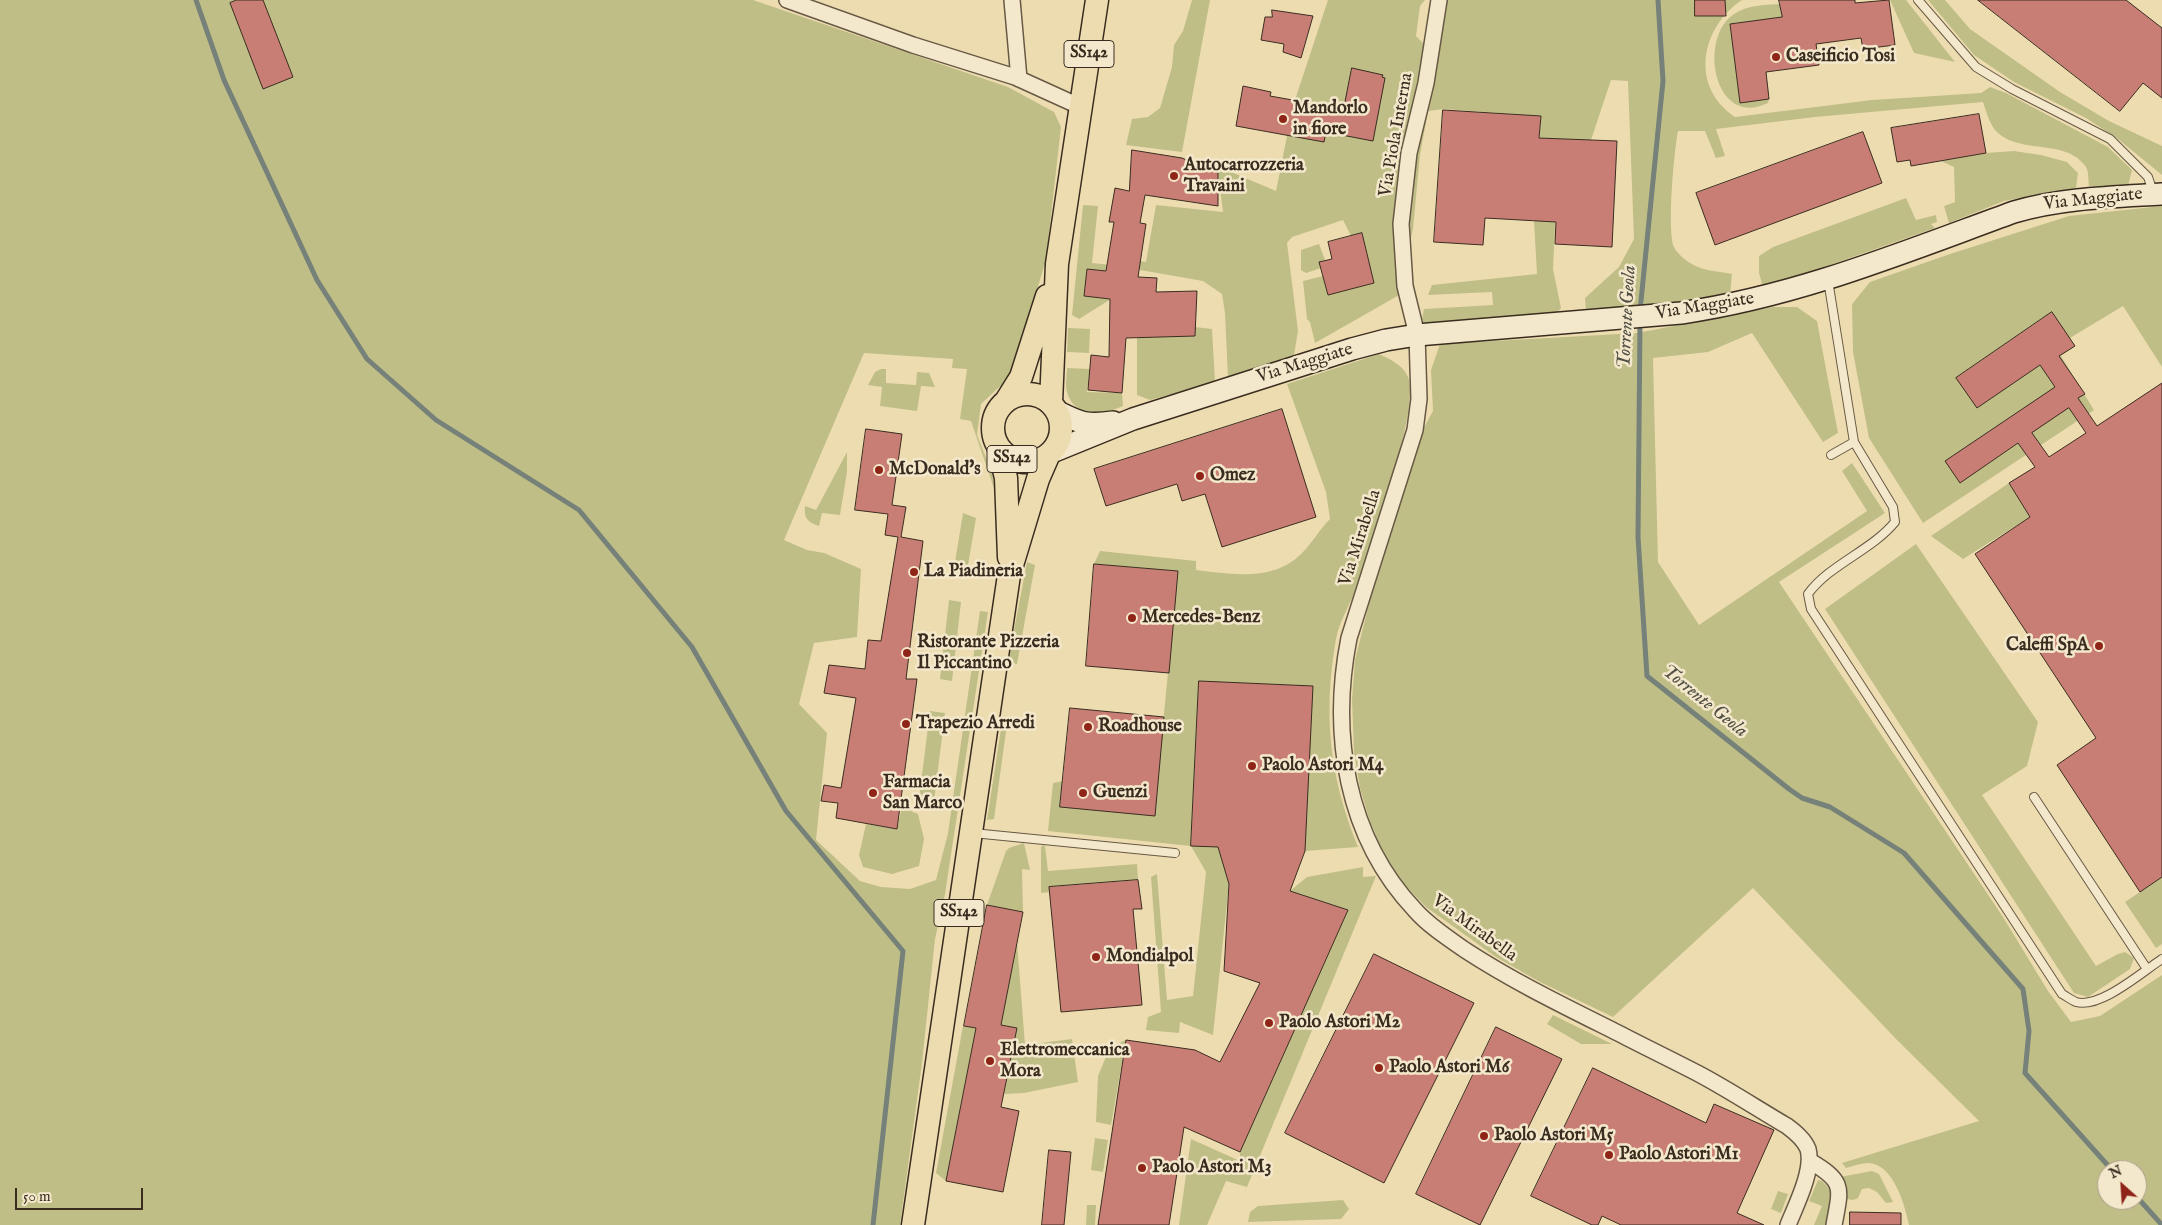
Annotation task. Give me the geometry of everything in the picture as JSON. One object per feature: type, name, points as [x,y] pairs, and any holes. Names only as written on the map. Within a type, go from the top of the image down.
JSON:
[{"type":"main road","name":"SS142","points":[[913,1225],[1010,575],[1038,480],[1050,454],[1058,443],[1061,433],[1061,422],[1054,408],[1057,264],[1097,0]]},
{"type":"main road","name":"SS142","points":[[1010,575],[1006,478],[999,449],[993,434],[993,423],[998,408],[1006,401],[1021,376],[1057,264]]},
{"type":"main road","points":[[1006,401],[1021,394],[1032,394],[1042,397],[1054,408]]},
{"type":"main road","name":"SS142","points":[[999,449],[1007,457],[1022,462],[1033,462],[1050,454]]},
{"type":"street","points":[[787,0],[913,45],[1019,79],[1081,107]]},
{"type":"street","points":[[1012,0],[1019,79]]},
{"type":"street","name":"Via Piola Interna","points":[[1417,335],[1405,286],[1401,224],[1409,153],[1426,83],[1439,0]]},
{"type":"street","name":"Via Maggiate","points":[[1050,454],[1133,419],[1352,349],[1386,340],[1417,335],[1724,307],[1828,280],[2014,212],[2041,204],[2158,194]]},
{"type":"street","name":"Via Mirabella","points":[[1417,335],[1419,399],[1415,430],[1349,638],[1341,697],[1342,753],[1348,783],[1358,817],[1372,850],[1415,910],[1442,934],[1502,974],[1700,1074],[1787,1126],[1800,1136],[1807,1148],[1810,1161]]},
{"type":"street","name":"Via Maggiate","points":[[1054,408],[1076,421],[1092,425],[1133,419]]},
{"type":"street","points":[[1788,1225],[1807,1175],[1810,1161],[1832,1174],[1840,1193],[1834,1225]]},
{"type":"lane","name":"Via Maggiate","points":[[1918,0],[1976,67],[2012,89],[2110,139],[2148,177],[2158,194]]},
{"type":"lane","points":[[1828,280],[1854,442],[1894,507],[1895,522],[1885,535],[1817,582],[1808,594],[1810,609],[2062,994],[2075,1002],[2088,1002],[2103,998],[2162,959]]},
{"type":"lane","points":[[1831,455],[1854,442]]},
{"type":"lane","points":[[2034,796],[2147,969]]},
{"type":"lane","points":[[971,833],[1176,853]]},
{"type":"shaded area","points":[[0,0],[753,0],[1008,87],[1054,112],[1061,127],[1046,260],[1011,376],[981,404],[977,435],[992,473],[996,494],[971,421],[960,419],[967,369],[952,368],[953,359],[864,353],[784,540],[807,550],[824,553],[861,569],[857,637],[814,643],[799,704],[827,733],[816,840],[860,881],[881,887],[910,889],[936,880],[948,833],[980,611],[988,612],[945,894],[935,939],[922,1063],[900,1225],[0,1225]]},
{"type":"shaded area","points":[[1192,0],[1210,0],[1182,152],[1126,145],[1132,119],[1148,117],[1160,108],[1172,67],[1174,45],[1183,31]]},
{"type":"shaded area","points":[[1328,0],[1425,0],[1420,6],[1416,36],[1426,46],[1423,70],[1400,164],[1394,229],[1395,258],[1401,294],[1315,343],[1310,322],[1307,319],[1303,281],[1323,276],[1328,295],[1374,283],[1362,234],[1351,236],[1343,220],[1292,237],[1287,243],[1298,331],[1294,355],[1228,379],[1225,313],[1222,294],[1203,281],[1123,267],[1121,272],[1087,269],[1084,296],[1111,299],[1079,319],[1072,315],[1083,205],[1098,206],[1092,263],[1122,266],[1116,257],[1146,262],[1156,205],[1223,212],[1217,166],[1276,191],[1293,106]]},
{"type":"shaded area","points":[[1445,0],[1742,0],[1728,12],[1717,26],[1709,41],[1706,58],[1706,74],[1711,90],[1721,105],[1735,117],[1872,100],[1981,93],[1990,87],[2006,93],[2108,147],[2132,170],[2128,186],[2089,186],[2086,167],[2067,152],[2016,143],[2005,138],[1993,127],[1983,102],[1815,117],[1716,129],[1725,156],[1716,158],[1705,131],[1678,131],[1671,208],[1674,247],[1678,253],[1697,267],[1732,274],[1730,295],[1672,305],[1586,311],[1585,298],[1619,267],[1634,239],[1628,81],[1611,80],[1591,140],[1559,139],[1553,269],[1561,308],[1554,316],[1425,326],[1422,319],[1424,309],[1493,305],[1492,292],[1428,295],[1432,285],[1537,274],[1534,221],[1541,116],[1443,109],[1428,111],[1420,155],[1413,229],[1409,246],[1406,226],[1413,152]]},
{"type":"shaded area","points":[[1890,0],[1906,0],[1955,62],[1914,53]]},
{"type":"shaded area","points":[[1928,0],[1945,0],[1970,29],[2060,92],[2109,121],[2162,146],[2162,175],[2118,139],[2086,118],[2014,82],[1974,55]]},
{"type":"shaded area","points":[[1780,4],[1782,17],[1730,24],[1740,102],[1769,99],[1768,103],[1750,108],[1736,104],[1725,95],[1718,81],[1715,47],[1720,31],[1729,18],[1740,10],[1753,6]]},
{"type":"shaded area","points":[[2014,151],[2041,155],[2067,162],[2078,173],[2076,188],[2004,201],[1949,223],[1944,206],[1955,202],[1954,167],[1941,161],[1986,153]]},
{"type":"shaded area","points":[[1906,198],[1916,220],[1936,215],[1937,222],[1931,224],[1935,228],[1796,277],[1762,284],[1759,273],[1759,256],[1773,247]]},
{"type":"shaded area","points":[[2162,206],[2162,367],[2123,306],[2070,338],[2075,346],[2061,356],[2094,410],[1923,523],[1869,438],[1853,352],[1852,304],[1870,282],[2069,216]]},
{"type":"shaded area","points":[[1319,244],[1325,260],[1320,262],[1321,268],[1306,273],[1301,270],[1301,250]]},
{"type":"shaded area","points":[[1137,304],[1195,336],[1195,327],[1212,329],[1215,382],[1150,400],[1137,395]]},
{"type":"shaded area","points":[[1773,307],[1797,307],[1817,321],[1838,433],[1823,442],[1752,333],[1708,352],[1653,358],[1658,562],[1699,625],[1867,511],[1842,471],[1852,463],[1885,513],[1779,582],[2003,917],[2048,991],[2071,1022],[2100,1016],[2162,975],[2162,1225],[1909,1225],[1897,1187],[1885,1170],[1869,1163],[1846,1168],[1842,1163],[1979,1121],[1897,1040],[1753,888],[1613,1017],[1540,982],[1496,957],[1426,907],[1402,882],[1383,852],[1369,819],[1360,788],[1354,753],[1352,699],[1355,660],[1404,464],[1433,411],[1431,370],[1440,344],[1637,333]]},
{"type":"shaded area","points":[[1068,328],[1090,329],[1089,353],[1067,352]]},
{"type":"shaded area","points":[[1379,354],[1400,366],[1408,377],[1410,394],[1407,420],[1391,483],[1354,593],[1337,633],[1330,693],[1331,744],[1335,770],[1340,795],[1358,847],[1305,851],[1231,865],[1213,1035],[1180,1022],[1179,1033],[1146,1030],[1148,1017],[1161,1012],[1151,877],[1157,874],[1167,1000],[1193,996],[1206,872],[1191,846],[1048,831],[1053,783],[1063,781],[1061,807],[1154,815],[1178,571],[1094,564],[1100,551],[1196,561],[1196,570],[1237,574],[1264,573],[1289,564],[1304,551],[1330,519],[1326,492],[1287,384]]},
{"type":"shaded area","points":[[1067,368],[1090,369],[1087,392],[1122,393],[1123,406],[1107,411],[1090,412],[1076,406],[1067,392]]},
{"type":"shaded area","points":[[886,369],[886,383],[916,385],[917,372],[929,373],[935,387],[921,386],[917,411],[880,406],[882,387],[868,385],[875,372]]},
{"type":"shaded area","points":[[847,452],[847,472],[840,515],[822,513],[819,526],[807,519],[805,506],[816,510]]},
{"type":"shaded area","points":[[2009,483],[2030,517],[1963,559],[1931,536]]},
{"type":"shaded area","points":[[963,513],[976,518],[966,577],[953,574]]},
{"type":"shaded area","points":[[1916,544],[2038,722],[2027,766],[1982,795],[2096,966],[2125,952],[2134,958],[2130,969],[2088,997],[2074,993],[1825,609]]},
{"type":"shaded area","points":[[1027,562],[1035,565],[1017,664],[1008,662]]},
{"type":"shaded area","points":[[949,600],[961,602],[952,681],[940,679]]},
{"type":"shaded area","points":[[930,711],[945,713],[934,801],[919,799]]},
{"type":"shaded area","points":[[1003,716],[1008,717],[994,819],[987,820]]},
{"type":"shaded area","points":[[902,807],[918,814],[924,839],[919,866],[892,874],[863,867],[859,855],[866,824],[897,829]]},
{"type":"shaded area","points":[[1024,843],[1030,870],[1022,869],[1023,912],[987,905],[1006,851],[1009,848]]},
{"type":"shaded area","points":[[1045,846],[1048,871],[1137,864],[1138,880],[1050,887],[1050,892],[1041,893],[1041,847]]},
{"type":"shaded area","points":[[1363,867],[1363,877],[1376,876],[1247,1187],[1226,1181],[1207,1225],[1179,1225],[1191,1139],[1240,1161],[1240,1152],[1348,910],[1290,891],[1307,877]]},
{"type":"shaded area","points":[[2162,877],[2162,944],[2156,948],[2125,902]]},
{"type":"shaded area","points":[[1017,942],[1025,1045],[1072,1039],[1078,1082],[1024,1093],[1004,1094],[1017,1028],[1001,1025]]},
{"type":"shaded area","points":[[1553,1015],[1612,1044],[1581,1044],[1547,1024]]},
{"type":"shaded area","points":[[963,1026],[976,1028],[946,1181],[936,1173]]},
{"type":"shaded area","points":[[1126,1040],[1111,1125],[1096,1122],[1098,1076],[1110,1047]]},
{"type":"shaded area","points":[[1095,1138],[1108,1140],[1103,1172],[1091,1170]]},
{"type":"shaded area","points":[[1872,1171],[1879,1174],[1893,1202],[1886,1203],[1877,1192],[1869,1188],[1862,1189],[1858,1198],[1853,1200],[1847,1199],[1840,1177]]},
{"type":"shaded area","points":[[1818,1180],[1822,1181],[1833,1192],[1828,1225],[1814,1225],[1822,1206],[1809,1201]]},
{"type":"shaded area","points":[[1778,1191],[1788,1194],[1781,1213],[1771,1209]]},
{"type":"shaded area","points":[[1343,1200],[1349,1209],[1341,1219],[1248,1222],[1250,1212],[1258,1206]]},
{"type":"shaded area","points":[[1087,1205],[1096,1205],[1095,1225],[1086,1225]]},
{"type":"building","points":[[237,0],[263,0],[293,77],[263,89],[230,3]]},
{"type":"building","points":[[1695,0],[1725,0],[1726,16],[1695,16]]},
{"type":"building","name":"Caseificio Tosi","points":[[1779,0],[1855,0],[1855,3],[1889,0],[1895,45],[1863,49],[1861,38],[1816,44],[1819,65],[1766,72],[1769,99],[1740,103],[1730,24],[1782,17]]},
{"type":"building","points":[[1978,0],[2126,0],[2162,28],[2162,98],[2143,83],[2120,111]]},
{"type":"building","points":[[1272,10],[1313,16],[1301,58],[1283,52],[1284,44],[1261,40],[1265,17],[1272,17]]},
{"type":"building","points":[[1352,68],[1383,75],[1382,77],[1385,78],[1373,141],[1326,132],[1324,142],[1236,126],[1243,86],[1271,92],[1270,96],[1315,104],[1314,110],[1342,115]]},
{"type":"building","points":[[1443,110],[1541,116],[1539,138],[1617,141],[1612,247],[1555,244],[1556,222],[1485,218],[1483,245],[1434,242]]},
{"type":"building","points":[[1979,114],[1986,153],[1911,166],[1910,160],[1897,162],[1891,128]]},
{"type":"building","points":[[1863,132],[1882,183],[1715,245],[1696,193]]},
{"type":"building","points":[[1132,150],[1182,158],[1218,173],[1218,206],[1145,195],[1140,223],[1146,224],[1138,277],[1157,278],[1156,292],[1197,291],[1195,336],[1126,338],[1122,393],[1088,390],[1091,355],[1109,357],[1110,299],[1084,296],[1087,269],[1106,271],[1114,222],[1109,222],[1115,188],[1129,191]]},
{"type":"building","points":[[1362,233],[1374,283],[1328,295],[1319,262],[1332,259],[1328,242]]},
{"type":"building","name":"Caleffi SpA","points":[[2052,312],[2075,346],[2059,356],[2085,394],[2078,398],[2097,426],[2162,383],[2162,877],[2140,892],[2057,765],[2096,738],[1975,554],[2030,517],[2009,483],[2035,467],[2018,443],[1960,483],[1945,461],[2055,387],[2040,365],[1977,408],[1956,378]],"holes":[[[2069,408],[2086,433],[2049,457],[2032,433]]]},
{"type":"building","name":"Omez","points":[[1282,409],[1316,517],[1222,547],[1205,494],[1182,501],[1177,484],[1106,506],[1094,469]]},
{"type":"building","points":[[866,429],[902,434],[892,505],[906,507],[901,537],[923,541],[906,679],[917,679],[897,829],[836,818],[838,803],[821,801],[824,785],[841,788],[856,698],[824,693],[829,665],[865,669],[868,640],[881,641],[898,537],[885,535],[888,514],[855,510]]},
{"type":"building","name":"Mercedes-Benz","points":[[1094,564],[1178,571],[1169,673],[1086,666]]},
{"type":"building","points":[[1199,681],[1313,686],[1305,851],[1290,891],[1348,910],[1240,1152],[1184,1127],[1169,1225],[1098,1225],[1126,1040],[1195,1050],[1220,1062],[1260,983],[1224,971],[1229,884],[1218,847],[1191,846]]},
{"type":"building","points":[[1070,708],[1164,717],[1155,816],[1060,807]]},
{"type":"building","name":"Mondialpol","points":[[1138,880],[1142,909],[1133,909],[1142,1005],[1061,1012],[1049,887]]},
{"type":"building","name":"Elettromeccanica Mora","points":[[987,905],[1023,912],[1001,1025],[1017,1028],[1001,1107],[1019,1111],[1003,1192],[946,1181],[976,1028],[964,1026]]},
{"type":"building","name":"Paolo Astori M6","points":[[1374,954],[1474,1003],[1384,1183],[1285,1133]]},
{"type":"building","name":"Paolo Astori M5","points":[[1496,1027],[1562,1059],[1480,1225],[1416,1194]]},
{"type":"building","points":[[1593,1068],[1706,1123],[1714,1104],[1774,1130],[1737,1213],[1764,1225],[1621,1225],[1602,1216],[1598,1225],[1592,1225],[1531,1196]]},
{"type":"building","points":[[1049,1150],[1071,1152],[1064,1225],[1042,1225]]},
{"type":"building","points":[[1850,1212],[1901,1213],[1901,1225],[1850,1225]]},
{"type":"waterway","points":[[196,0],[224,80],[317,280],[367,359],[436,420],[579,510],[692,647],[786,811],[903,951],[873,1225]]},
{"type":"waterway","name":"Torrente Geola","points":[[1640,311],[1663,81],[1658,0]]},
{"type":"waterway","name":"Torrente Geola","points":[[1640,322],[1638,537],[1647,676],[1802,798],[1830,807],[1904,853],[2023,989],[2029,1031],[2025,1073],[2103,1160]]},
{"type":"waterway","name":"Torrente Geola","points":[[2147,1208],[2162,1225]]},
{"type":"place","name":"Caseificio Tosi","points":[[1776,57]]},
{"type":"place","name":"Mandorlo in fiore","points":[[1283,119]]},
{"type":"place","name":"Autocarrozzeria Travaini","points":[[1174,176]]},
{"type":"place","name":"McDonald's","points":[[879,470]]},
{"type":"place","name":"Omez","points":[[1200,476]]},
{"type":"place","name":"La Piadineria","points":[[914,572]]},
{"type":"place","name":"Mercedes-Benz","points":[[1132,618]]},
{"type":"place","name":"Caleffi SpA","points":[[2099,646]]},
{"type":"place","name":"Ristorante Pizzeria Il Piccantino","points":[[907,653]]},
{"type":"place","name":"Trapezio Arredi","points":[[906,724]]},
{"type":"place","name":"Roadhouse","points":[[1088,727]]},
{"type":"place","name":"Paolo Astori M4","points":[[1252,766]]},
{"type":"place","name":"Farmacia San Marco","points":[[873,793]]},
{"type":"place","name":"Guenzi","points":[[1083,793]]},
{"type":"place","name":"Mondialpol","points":[[1096,957]]},
{"type":"place","name":"Paolo Astori M2","points":[[1269,1023]]},
{"type":"place","name":"Elettromeccanica Mora","points":[[990,1061]]},
{"type":"place","name":"Paolo Astori M6","points":[[1379,1068]]},
{"type":"place","name":"Paolo Astori M5","points":[[1484,1136]]},
{"type":"place","name":"Paolo Astori M1","points":[[1609,1155]]},
{"type":"place","name":"Paolo Astori M3","points":[[1142,1168]]}]
